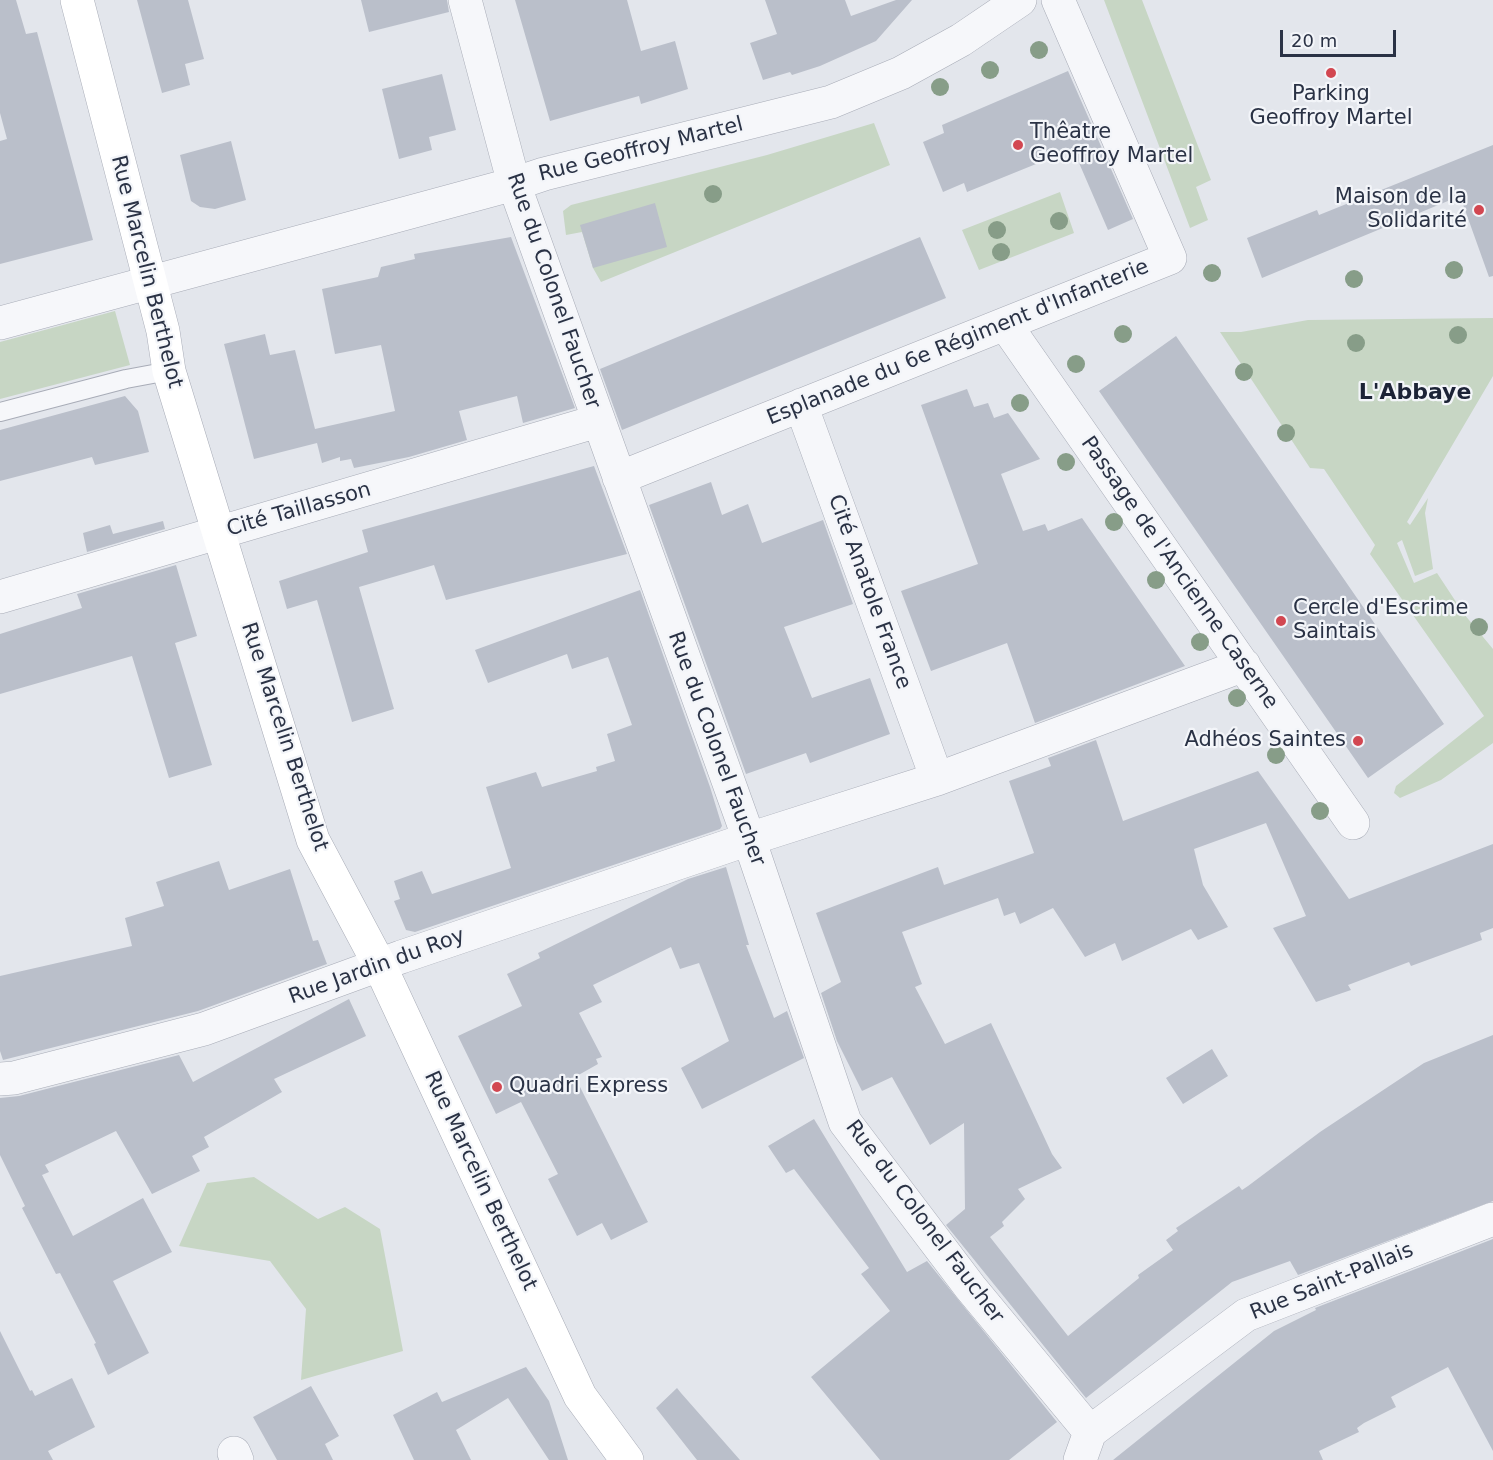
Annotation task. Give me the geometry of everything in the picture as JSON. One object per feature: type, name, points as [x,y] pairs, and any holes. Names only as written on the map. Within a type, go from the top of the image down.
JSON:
[{"type":"main road","name":"Rue Marcelin Berthelot","points":[[76,0],[163,331],[169,371],[313,840],[380,966],[579,1396],[627,1460]]},
{"type":"street","name":"Rue du Colonel Faucher","points":[[465,0],[514,184],[749,839],[845,1122],[970,1287],[1085,1446]]},
{"type":"street","name":"Rue Geoffroy Martel","points":[[0,323],[544,174],[831,102],[911,68],[961,40],[1020,0]]},
{"type":"street","name":"Esplanade du 6e Régiment d'Infanterie","points":[[619,478],[1170,258],[1058,0]]},
{"type":"street","name":"Passage de l'Ancienne Caserne","points":[[1005,324],[1353,823]]},
{"type":"street","name":"Cité Anatole France","points":[[801,405],[938,779]]},
{"type":"street","name":"Cité Taillasson","points":[[0,597],[598,421]]},
{"type":"street","points":[[749,839],[938,779],[1244,665]]},
{"type":"street","name":"Rue Jardin du Roy","points":[[0,1079],[14,1078],[204,1029],[749,839]]},
{"type":"street","name":"Rue Saint-Pallais","points":[[1085,1446],[1246,1315],[1493,1219]]},
{"type":"lane","points":[[0,412],[126,379],[169,371]]},
{"type":"green space","points":[[1104,0],[1142,0],[1211,180],[1196,187],[1208,220],[1190,228]]},
{"type":"green space","points":[[874,123],[890,165],[601,282],[593,268],[582,232],[566,235],[563,211],[571,205],[767,155]]},
{"type":"green space","points":[[1060,192],[1074,233],[979,270],[962,230]]},
{"type":"green space","points":[[115,311],[130,365],[0,399],[0,342]]},
{"type":"green space","points":[[1493,318],[1493,376],[1407,522],[1410,525],[1428,498],[1425,513],[1433,569],[1415,576],[1402,540],[1397,543],[1414,583],[1437,573],[1464,614],[1493,649],[1493,743],[1441,780],[1400,798],[1394,793],[1396,786],[1484,716],[1370,554],[1375,545],[1324,469],[1310,468],[1220,332],[1241,332],[1308,320]]},
{"type":"green space","points":[[254,1177],[318,1219],[345,1207],[380,1229],[403,1351],[301,1380],[306,1309],[270,1261],[179,1246],[207,1183]]},
{"type":"building","points":[[0,0],[16,0],[26,34],[37,32],[93,240],[0,264],[0,141],[7,139],[0,113]]},
{"type":"building","points":[[137,0],[188,0],[204,59],[185,64],[190,85],[162,93]]},
{"type":"building","points":[[361,0],[447,0],[449,12],[369,32]]},
{"type":"building","points":[[515,0],[627,0],[641,51],[675,41],[688,89],[641,104],[639,96],[550,121]]},
{"type":"building","points":[[765,0],[845,0],[851,16],[896,0],[912,0],[876,41],[820,66],[792,75],[790,72],[763,80],[750,43],[777,34]]},
{"type":"building","name":"Thêatre Geoffroy Martel","points":[[1068,71],[1133,219],[1108,230],[1073,149],[967,192],[964,183],[943,192],[923,142],[944,133],[942,125]]},
{"type":"building","points":[[442,74],[456,130],[429,137],[432,150],[399,159],[382,89]]},
{"type":"building","points":[[231,141],[246,200],[215,209],[200,207],[191,201],[180,155]]},
{"type":"building","points":[[1493,145],[1493,276],[1489,277],[1460,196],[1262,278],[1247,238],[1317,210],[1319,215]]},
{"type":"building","points":[[655,203],[667,247],[593,268],[580,225]]},
{"type":"building","points":[[511,237],[575,408],[523,423],[517,396],[459,411],[467,440],[409,457],[354,468],[351,459],[340,461],[340,457],[322,463],[317,443],[254,459],[224,344],[265,334],[270,355],[295,350],[315,429],[395,411],[381,345],[335,354],[322,289],[378,277],[381,267],[415,259],[414,254]]},
{"type":"building","points":[[920,237],[946,298],[622,430],[600,369]]},
{"type":"building","points":[[1176,336],[1444,724],[1368,778],[1099,391]]},
{"type":"building","points":[[967,389],[974,407],[988,403],[994,418],[1008,413],[1040,459],[1001,474],[1023,531],[1045,524],[1048,531],[1082,518],[1185,666],[1035,723],[1007,643],[931,671],[901,591],[978,564],[921,405]]},
{"type":"building","points":[[125,396],[138,411],[149,452],[95,465],[92,457],[0,481],[0,430]]},
{"type":"building","points":[[594,466],[627,554],[446,600],[434,565],[359,587],[394,709],[352,722],[317,600],[287,609],[279,581],[368,552],[362,530]]},
{"type":"building","points":[[711,482],[722,515],[748,504],[762,543],[823,520],[853,604],[784,627],[812,698],[870,678],[890,734],[810,763],[806,753],[746,774],[649,505]]},
{"type":"building","points":[[163,521],[165,529],[87,552],[83,533],[110,525],[113,534]]},
{"type":"building","points":[[176,565],[197,636],[175,643],[212,765],[169,778],[132,656],[0,694],[0,634],[82,608],[77,594]]},
{"type":"building","points":[[640,590],[710,787],[722,826],[720,829],[415,932],[406,930],[394,901],[400,899],[394,881],[422,871],[432,894],[511,868],[486,787],[536,772],[542,787],[597,771],[596,767],[615,761],[607,734],[632,725],[608,657],[572,669],[567,654],[488,683],[475,650]]},
{"type":"building","points":[[1096,740],[1123,821],[1258,771],[1349,899],[1493,844],[1493,928],[1480,933],[1482,940],[1411,966],[1409,962],[1348,985],[1351,990],[1316,1002],[1273,928],[1306,916],[1266,823],[1194,849],[1203,885],[1228,927],[1198,940],[1191,929],[1122,961],[1115,943],[1085,957],[1053,908],[1020,924],[1015,912],[1004,916],[998,898],[902,932],[922,984],[915,987],[945,1044],[991,1023],[1052,1154],[1062,1168],[1018,1189],[1025,1199],[1002,1222],[1004,1226],[990,1237],[1068,1336],[1139,1278],[1138,1275],[1173,1250],[1166,1240],[1178,1231],[1176,1228],[1239,1186],[1242,1190],[1320,1132],[1424,1063],[1493,1035],[1493,1201],[1298,1275],[1290,1261],[1232,1282],[1086,1398],[946,1225],[965,1209],[964,1123],[930,1145],[892,1077],[862,1091],[837,1041],[821,993],[841,982],[816,913],[938,867],[944,885],[1034,853],[1009,781],[1051,766],[1048,758]]},
{"type":"building","points":[[219,861],[229,890],[290,869],[313,941],[318,940],[327,964],[198,1011],[3,1060],[0,1051],[0,976],[132,946],[125,918],[164,906],[156,882]]},
{"type":"building","points":[[726,867],[749,945],[746,945],[774,1018],[787,1011],[804,1058],[702,1109],[681,1068],[729,1041],[699,963],[680,969],[671,947],[593,985],[602,1002],[579,1013],[602,1057],[596,1059],[598,1064],[575,1077],[648,1222],[611,1240],[602,1223],[577,1236],[548,1179],[558,1174],[521,1102],[496,1114],[458,1036],[522,1006],[507,974],[540,958],[538,953],[688,879]]},
{"type":"building","points":[[349,999],[366,1036],[274,1079],[282,1092],[204,1137],[209,1147],[192,1156],[200,1171],[152,1194],[116,1131],[45,1165],[49,1172],[42,1175],[73,1236],[143,1198],[172,1252],[113,1281],[149,1353],[108,1375],[94,1344],[96,1343],[60,1273],[56,1274],[22,1208],[25,1206],[0,1155],[0,1098],[19,1096],[179,1055],[193,1082]]},
{"type":"building","points":[[1212,1049],[1228,1076],[1183,1104],[1166,1078]]},
{"type":"building","points":[[814,1119],[907,1272],[927,1261],[1057,1422],[1009,1460],[880,1460],[811,1377],[890,1311],[861,1274],[869,1268],[794,1169],[786,1173],[768,1146]]},
{"type":"building","points":[[1493,1239],[1493,1451],[1448,1367],[1391,1397],[1396,1407],[1364,1423],[1357,1428],[1359,1432],[1319,1451],[1323,1460],[1113,1460],[1274,1331],[1316,1310],[1315,1308]]},
{"type":"building","points":[[0,1331],[30,1391],[32,1390],[35,1396],[72,1378],[95,1427],[48,1451],[53,1460],[0,1460]]},
{"type":"building","points":[[526,1367],[549,1401],[568,1460],[549,1460],[508,1398],[456,1430],[471,1460],[414,1460],[393,1415],[437,1392],[442,1402]]},
{"type":"building","points":[[311,1386],[339,1436],[325,1444],[333,1460],[277,1460],[253,1417]]},
{"type":"building","points":[[677,1388],[740,1460],[697,1460],[656,1408]]},
{"type":"place","name":"Parking Geoffroy Martel","points":[[1331,73]]},
{"type":"place","name":"Thêatre Geoffroy Martel","points":[[1018,145]]},
{"type":"place","name":"Maison de la Solidarité","points":[[1479,210]]},
{"type":"place","name":"Cercle d'Escrime Saintais","points":[[1281,621]]},
{"type":"place","name":"Adhéos Saintes","points":[[1358,741]]},
{"type":"place","name":"Quadri Express","points":[[497,1087]]},
{"type":"district","name":"L'Abbaye","points":[[1415,393]]}]
